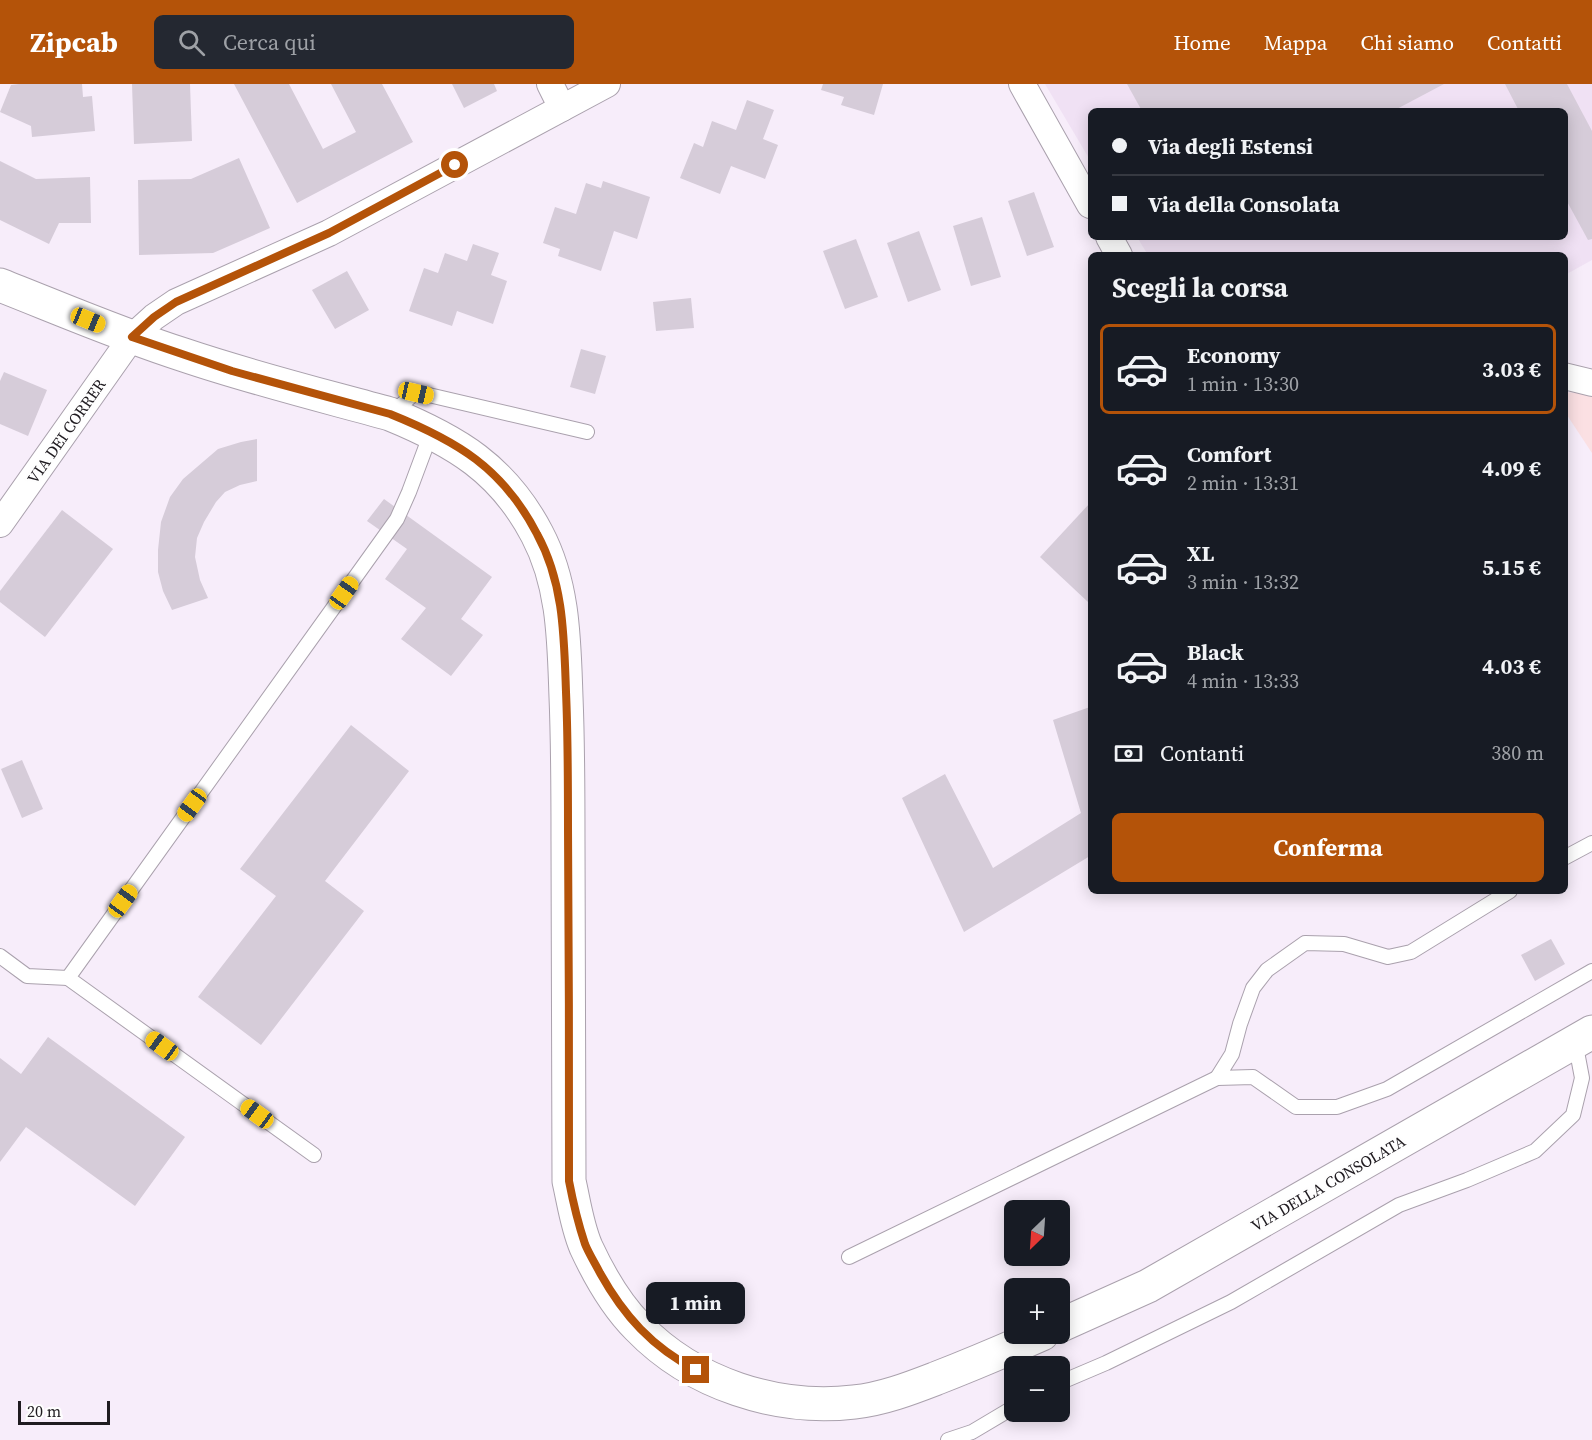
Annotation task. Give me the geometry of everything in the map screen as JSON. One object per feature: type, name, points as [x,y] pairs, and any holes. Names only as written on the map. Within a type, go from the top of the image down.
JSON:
[{"type":"main road","points":[[0,285],[132,337],[232,371],[390,414],[431,433],[465,451],[493,474],[511,492],[538,535],[552,567],[558,590],[564,635],[568,754],[569,1181],[586,1246],[619,1304],[638,1327],[681,1362],[712,1379],[744,1392],[772,1399],[814,1404],[856,1402],[884,1396],[918,1385],[1019,1344]]},
{"type":"main road","name":"VIA DELLA CONSOLATA","points":[[1070,1321],[1148,1286],[1583,1037]]},
{"type":"street","points":[[549,84],[562,108]]},
{"type":"street","name":"VIA DEI CORRER","points":[[0,524],[132,337],[154,317],[176,302],[329,233],[607,84]]},
{"type":"street","points":[[1022,84],[1088,201]]},
{"type":"street","points":[[1568,377],[1592,383]]},
{"type":"lane","points":[[390,414],[416,393],[587,432]]},
{"type":"lane","points":[[68,978],[397,519],[431,433]]},
{"type":"lane","points":[[1568,856],[1592,843]]},
{"type":"lane","points":[[1217,1078],[1232,1054],[1253,988],[1267,970],[1305,943],[1344,944],[1388,957],[1411,952],[1505,894]]},
{"type":"lane","points":[[0,956],[27,976],[68,978],[314,1155]]},
{"type":"lane","points":[[849,1257],[1217,1078],[1253,1077],[1296,1107],[1337,1107],[1387,1089],[1592,970]]},
{"type":"lane","points":[[1070,1378],[1231,1302],[1399,1205],[1467,1180],[1535,1151],[1573,1115],[1582,1078],[1583,1037]]},
{"type":"lane","points":[[948,1440],[972,1432],[1004,1413]]},
{"type":"shaded area","points":[[1045,84],[1592,84],[1592,260],[1568,273],[1568,252],[1146,252],[1139,240],[1568,240],[1568,108],[1088,108],[1088,157]]},
{"type":"shaded area","points":[[1568,392],[1592,394],[1592,453],[1568,417]]},
{"type":"building","points":[[82,84],[83,97],[92,96],[95,131],[32,137],[31,126],[0,112],[11,85]]},
{"type":"building","points":[[132,84],[190,84],[192,141],[134,144]]},
{"type":"building","points":[[234,84],[289,84],[323,149],[356,132],[331,84],[382,84],[413,142],[297,203]]},
{"type":"building","points":[[452,84],[494,84],[497,91],[464,108]]},
{"type":"building","points":[[823,84],[883,84],[874,115],[841,105],[844,97],[821,90]]},
{"type":"building","points":[[1127,84],[1444,84],[1399,108],[1140,108]]},
{"type":"building","points":[[1505,84],[1567,84],[1592,131],[1592,239],[1588,240],[1568,203],[1568,108],[1517,108]]},
{"type":"building","points":[[747,100],[774,110],[763,139],[778,145],[765,179],[731,166],[720,194],[680,178],[694,143],[703,147],[712,121],[736,130]]},
{"type":"building","points":[[239,158],[270,228],[213,253],[139,255],[138,180],[191,179]]},
{"type":"building","points":[[0,161],[36,179],[90,177],[91,223],[59,223],[49,244],[0,220]]},
{"type":"building","points":[[603,181],[650,197],[637,239],[614,231],[601,271],[558,256],[560,249],[543,243],[555,207],[576,214],[586,183],[601,188]]},
{"type":"building","points":[[1034,192],[1054,247],[1027,256],[1008,201]]},
{"type":"building","points":[[982,217],[1001,277],[971,286],[953,226]]},
{"type":"building","points":[[919,231],[941,290],[908,302],[887,243]]},
{"type":"building","points":[[856,239],[878,297],[845,309],[823,251]]},
{"type":"building","points":[[473,244],[499,253],[491,275],[507,281],[493,324],[457,311],[452,326],[409,311],[424,268],[438,273],[445,253],[467,261]]},
{"type":"building","points":[[347,271],[369,310],[335,329],[312,290]]},
{"type":"building","points":[[691,298],[694,328],[656,331],[653,302]]},
{"type":"building","points":[[581,349],[606,356],[595,394],[570,387]]},
{"type":"building","points":[[4,372],[47,390],[28,436],[0,424],[0,381]]},
{"type":"building","points":[[257,439],[257,481],[225,492],[216,502],[197,538],[195,557],[200,580],[208,598],[172,610],[163,591],[158,572],[161,522],[170,497],[183,479],[218,449]]},
{"type":"building","points":[[384,499],[492,577],[461,619],[483,635],[451,676],[401,639],[426,608],[385,579],[407,549],[367,521]]},
{"type":"building","points":[[1088,505],[1088,602],[1040,557]]},
{"type":"building","points":[[62,510],[113,549],[45,637],[0,602],[0,591]]},
{"type":"building","points":[[1088,708],[1088,857],[964,932],[902,798],[945,774],[993,868],[1081,813],[1053,720]]},
{"type":"building","points":[[351,725],[409,771],[325,881],[364,911],[261,1045],[198,997],[276,896],[240,869]]},
{"type":"building","points":[[22,760],[43,809],[22,818],[1,769]]},
{"type":"building","points":[[1551,939],[1565,964],[1535,981],[1521,955]]},
{"type":"building","points":[[48,1037],[185,1137],[135,1206],[26,1127],[0,1162],[0,1058],[21,1074]]},
{"type":"route","points":[[455,165],[329,233],[168,306],[132,337],[232,371],[390,414],[415,424],[452,443],[481,463],[505,485],[538,535],[556,582],[564,635],[568,754],[569,1181],[586,1246],[619,1304],[638,1327],[659,1346],[696,1370]]}]
